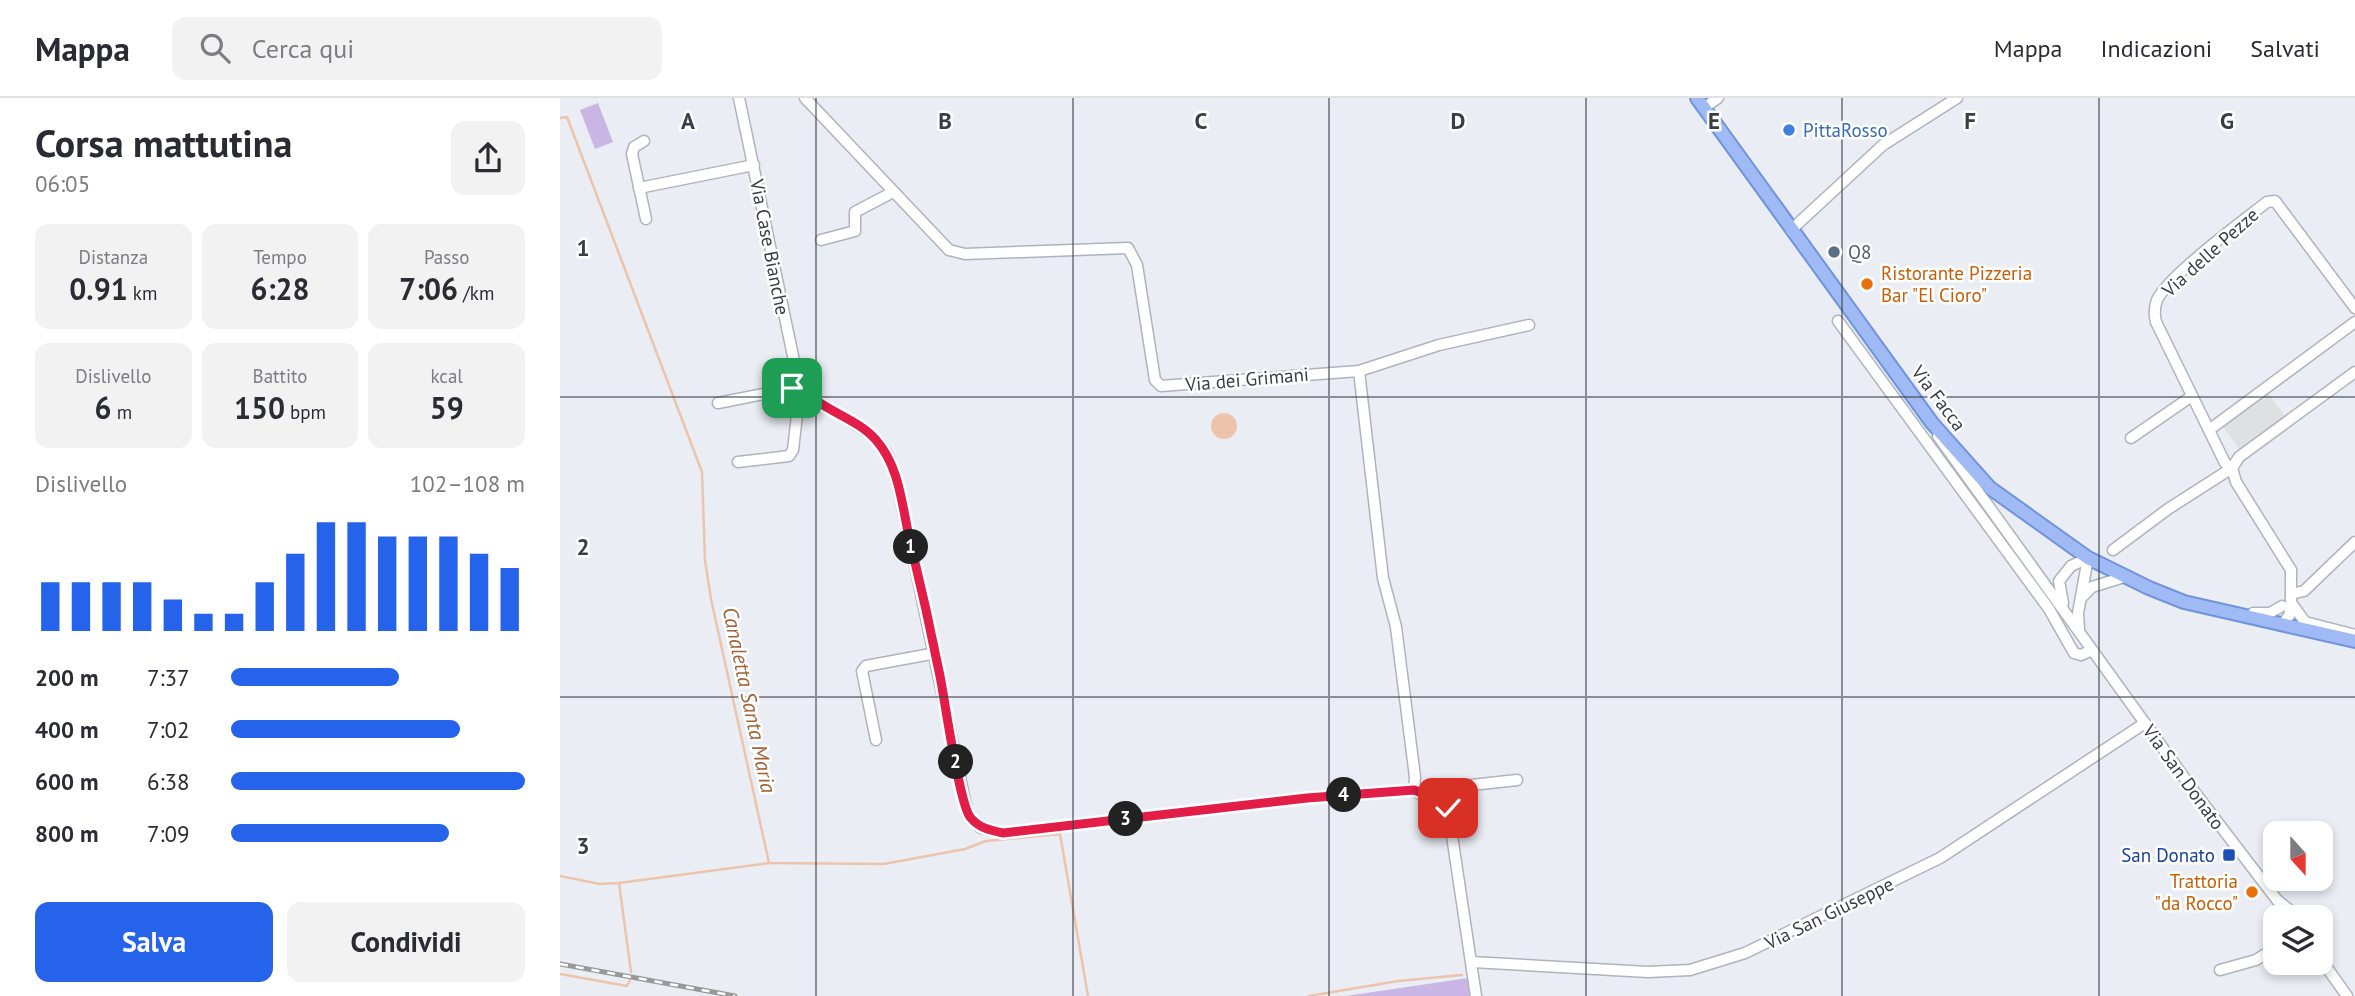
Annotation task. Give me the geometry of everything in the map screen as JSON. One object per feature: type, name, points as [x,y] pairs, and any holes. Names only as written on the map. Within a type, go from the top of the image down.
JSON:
[{"type":"main road","name":"Via Facca","points":[[1701,103],[1932,423],[1990,488],[2088,558],[2185,602],[2355,641]]},
{"type":"street","name":"Via Case Bianche","points":[[739,98],[788,341],[800,384],[826,408],[853,421],[875,438],[888,455],[898,486],[936,653],[968,815],[981,828],[1003,833],[1307,798],[1418,792],[1430,788],[1517,780]]},
{"type":"street","name":"Via dei Grimani","points":[[805,98],[949,250],[965,254],[1128,248],[1137,265],[1155,380],[1161,386],[1359,371]]},
{"type":"street","points":[[1701,103],[1718,98]]},
{"type":"street","points":[[1791,229],[1883,145],[1957,98]]},
{"type":"street","points":[[644,141],[634,147],[632,154],[646,219]]},
{"type":"street","points":[[639,188],[754,165]]},
{"type":"street","points":[[821,240],[855,231],[855,212],[894,192]]},
{"type":"street","name":"Via delle Pezze","points":[[2281,624],[2288,601],[2289,564],[2236,482],[2232,468],[2225,463],[2156,321],[2154,311],[2158,299],[2216,242],[2267,202],[2275,201],[2281,205],[2355,308]]},
{"type":"street","points":[[1838,321],[2049,609],[2074,653],[2081,655],[2092,650]]},
{"type":"street","points":[[2209,430],[2355,322]]},
{"type":"street","points":[[1447,817],[1418,792],[1415,777],[1396,627],[1382,578],[1359,371],[1439,345],[1501,329],[1529,325]]},
{"type":"street","points":[[2113,550],[2232,468],[2239,457],[2355,372]]},
{"type":"street","points":[[718,403],[789,389],[800,384]]},
{"type":"street","points":[[738,462],[789,456],[793,450],[798,406],[807,393]]},
{"type":"street","points":[[2131,438],[2193,396]]},
{"type":"street","name":"Via San Donato","points":[[1932,423],[1941,441],[2145,723],[2250,867],[2283,905]]},
{"type":"street","points":[[2203,606],[2263,614],[2304,591],[2355,542]]},
{"type":"street","points":[[2079,629],[2080,598],[2088,558]]},
{"type":"street","points":[[2065,611],[2059,581],[2071,566],[2088,558]]},
{"type":"street","points":[[2080,598],[2092,587],[2124,576]]},
{"type":"street","points":[[2288,601],[2305,622],[2355,635]]},
{"type":"street","points":[[876,740],[862,671],[866,666],[936,653]]},
{"type":"street","name":"Via San Giuseppe","points":[[1472,962],[1648,972],[1690,970],[1745,953],[1940,859],[2145,723]]},
{"type":"street","points":[[1444,788],[1449,813],[1447,817],[1460,872],[1476,996]]},
{"type":"street","points":[[2220,971],[2263,956]]},
{"type":"street","points":[[2332,975],[2347,996]]},
{"type":"shaded area","points":[[598,103],[613,142],[595,149],[580,110]]},
{"type":"shaded area","points":[[2269,394],[2286,418],[2241,451],[2223,427]]},
{"type":"shaded area","points":[[1224,413],[1233,417],[1237,426],[1233,435],[1224,439],[1215,435],[1211,426],[1215,417]]},
{"type":"shaded area","points":[[1468,978],[1471,996],[1346,996]]},
{"type":"waterway","name":"Canaletta Santa Maria","points":[[560,118],[567,117],[702,472],[705,560],[711,599],[769,863],[884,864],[965,849],[986,841],[1060,834],[1088,996]]},
{"type":"waterway","points":[[619,883],[769,863]]},
{"type":"waterway","points":[[560,876],[600,884],[619,883],[631,972]]},
{"type":"waterway","points":[[560,974],[627,986],[630,980]]},
{"type":"waterway","points":[[1309,996],[1398,981],[1462,975]]},
{"type":"railway","points":[[560,964],[735,996]]},
{"type":"place","name":"PittaRosso","points":[[1789,130]]},
{"type":"place","name":"Q8","points":[[1834,252]]},
{"type":"place","name":"Ristorante Pizzeria Bar \"El Cioro\"","points":[[1867,284]]},
{"type":"place","name":"San Donato","points":[[2229,855]]},
{"type":"place","name":"Trattoria \"da Rocco\"","points":[[2252,892]]},
{"type":"route","points":[[792,388],[800,384],[826,408],[853,421],[875,438],[888,455],[898,486],[935,650],[968,815],[981,828],[1003,833],[1307,798],[1414,790],[1422,793],[1447,817],[1448,808]]}]
